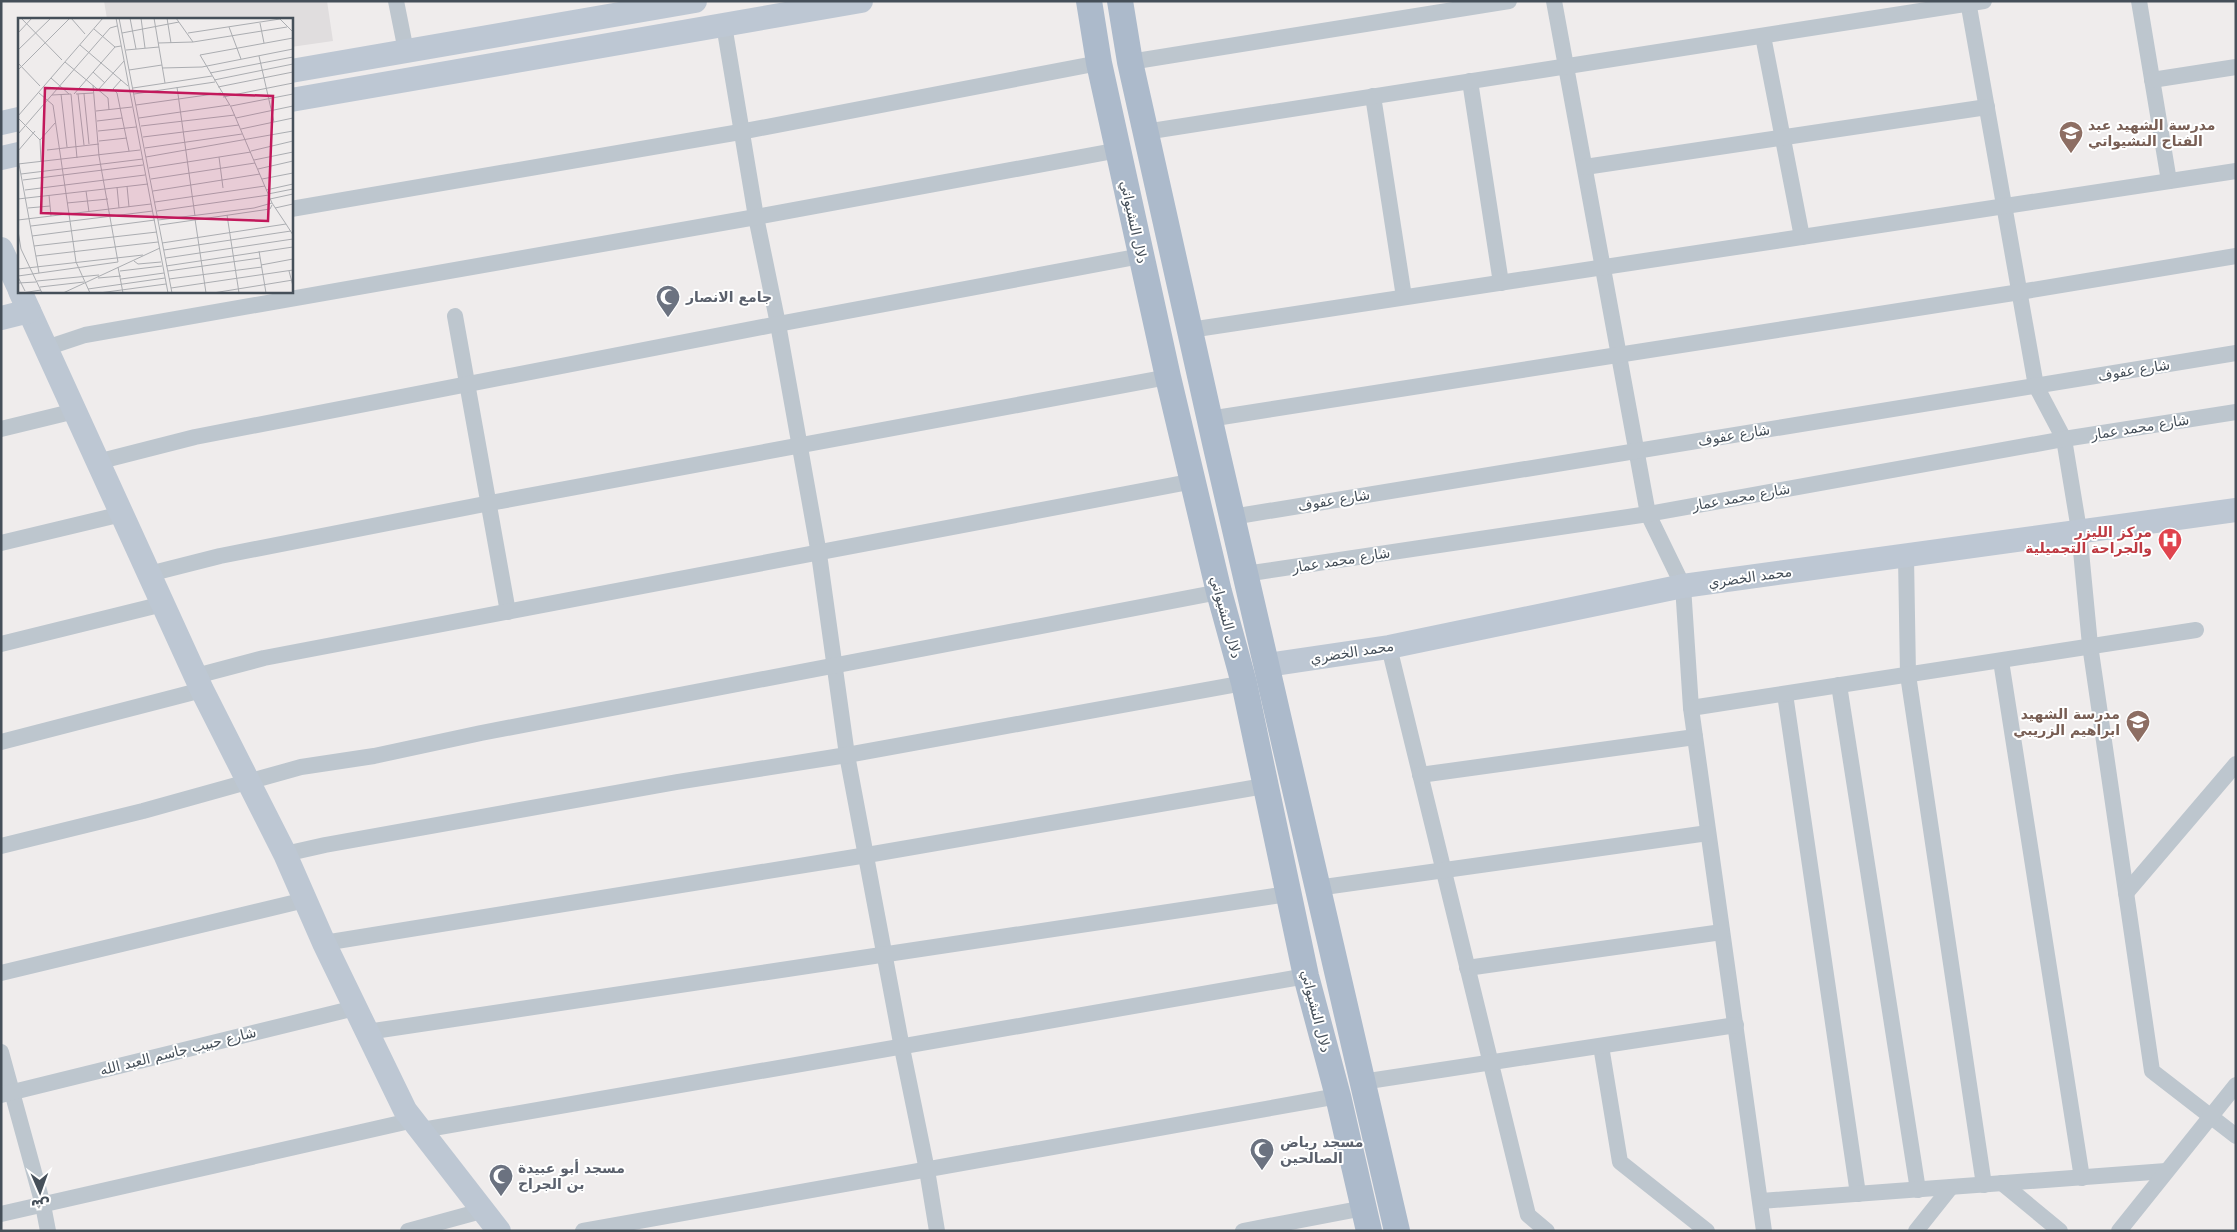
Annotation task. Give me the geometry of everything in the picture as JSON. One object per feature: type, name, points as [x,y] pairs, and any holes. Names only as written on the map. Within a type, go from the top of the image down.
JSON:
[{"type":"main road","name":"دلال النشيواتي","points":[[1089,1],[1099,63],[1168,376],[1219,592],[1242,677],[1306,976],[1338,1096],[1366,1219]]},
{"type":"main road","name":"دلال النشيواتي","points":[[1120,1],[1130,62],[1209,419],[1397,1231]]},
{"type":"main road","points":[[1242,677],[1267,665]]},
{"type":"street","points":[[396,1],[406,51]]},
{"type":"street","points":[[292,71],[696,1]]},
{"type":"street","points":[[292,100],[861,1]]},
{"type":"street","points":[[1130,62],[1509,1]]},
{"type":"street","points":[[1554,1],[1648,514],[1683,586],[1691,708],[1764,1231]]},
{"type":"street","points":[[2139,1],[2169,181]]},
{"type":"street","points":[[1145,132],[1973,2],[1987,107],[2036,386],[2064,439],[2079,530],[2090,645],[2152,1072],[2236,1136]]},
{"type":"street","points":[[724,25],[740,132],[778,324],[819,554],[847,755],[927,1170],[937,1231]]},
{"type":"street","points":[[1763,36],[1802,237]]},
{"type":"street","points":[[292,209],[740,132],[1099,63]]},
{"type":"street","points":[[2152,80],[2236,67]]},
{"type":"street","points":[[1470,81],[1501,282]]},
{"type":"street","points":[[1373,96],[1404,297]]},
{"type":"street","points":[[1585,168],[1987,107]]},
{"type":"street","points":[[1,123],[18,120]]},
{"type":"street","points":[[46,348],[85,335],[756,217],[1119,150]]},
{"type":"street","points":[[1,158],[18,154]]},
{"type":"street","points":[[1190,330],[2236,171]]},
{"type":"street","points":[[97,462],[195,437],[1141,256]]},
{"type":"street","points":[[1209,419],[2020,292],[2236,256]]},
{"type":"street","points":[[1,318],[13,274]]},
{"type":"street","points":[[21,292],[199,683],[249,781],[324,943],[405,1110],[485,1210],[499,1231]]},
{"type":"street","points":[[455,316],[508,612]]},
{"type":"street","name":"شارع عفوف","points":[[1232,517],[2236,353]]},
{"type":"street","points":[[150,574],[220,556],[490,503],[1168,376]]},
{"type":"street","points":[[1,430],[74,411]]},
{"type":"street","name":"شارع محمد عمار","points":[[1246,574],[1648,514],[2064,439],[2236,412]]},
{"type":"street","points":[[1,742],[199,683],[264,658],[819,554],[1194,481]]},
{"type":"street","name":"محمد الخضري","points":[[1267,665],[1390,647],[1683,586],[1906,557],[2079,530],[2236,510]]},
{"type":"street","points":[[1,544],[122,514]]},
{"type":"street","points":[[1906,557],[1908,675],[1984,1185]]},
{"type":"street","points":[[1,846],[143,811],[301,767],[374,756],[1219,592]]},
{"type":"street","points":[[1,644],[163,604]]},
{"type":"street","points":[[1691,708],[2196,630]]},
{"type":"street","points":[[1390,647],[1528,1215],[1547,1231]]},
{"type":"street","points":[[2001,661],[2082,1178]]},
{"type":"street","points":[[284,854],[677,782],[847,755],[1242,677]]},
{"type":"street","points":[[1839,685],[1918,1190]]},
{"type":"street","points":[[1785,694],[1858,1194]]},
{"type":"street","points":[[1420,775],[1695,737]]},
{"type":"street","points":[[2126,893],[2236,764]]},
{"type":"street","points":[[324,943],[867,855],[1264,786]]},
{"type":"street","points":[[1317,888],[1708,833]]},
{"type":"street","points":[[367,1032],[1288,894]]},
{"type":"street","points":[[1,973],[305,900]]},
{"type":"street","points":[[1467,968],[1722,932]]},
{"type":"street","points":[[1,1214],[418,1125],[902,1048],[1306,976]]},
{"type":"street","name":"شارع حبيب جاسم العبد الله","points":[[7,1093],[355,1008]]},
{"type":"street","points":[[1362,1082],[1736,1025]]},
{"type":"street","points":[[1601,1046],[1620,1162],[1707,1231]]},
{"type":"street","points":[[1,1052],[7,1093],[43,1205],[48,1231]]},
{"type":"street","points":[[2119,1231],[2236,1085]]},
{"type":"street","points":[[583,1231],[1338,1096]]},
{"type":"street","points":[[1761,1201],[2166,1171]]},
{"type":"street","points":[[2002,1183],[2060,1231]]},
{"type":"street","points":[[1916,1231],[1952,1187]]},
{"type":"street","points":[[408,1231],[485,1210]]},
{"type":"street","points":[[1243,1231],[1366,1219]]},
{"type":"shaded area","points":[[104,1],[327,1],[333,41],[292,47],[292,18],[107,18]]},
{"type":"place","name":"مدرسة الشهيد عبد الفتاح النشيواتي","points":[[2071,154]]},
{"type":"place","name":"جامع الانصار","points":[[668,318]]},
{"type":"place","name":"مركز الليزر والجراحة التجميلية","points":[[2170,561]]},
{"type":"place","name":"مدرسة الشهيد ابراهيم الزريبي","points":[[2138,743]]},
{"type":"place","name":"مسجد رياض الصالحين","points":[[1262,1171]]},
{"type":"place","name":"مسجد أبو عبيدة بن الجراح","points":[[501,1197]]}]
